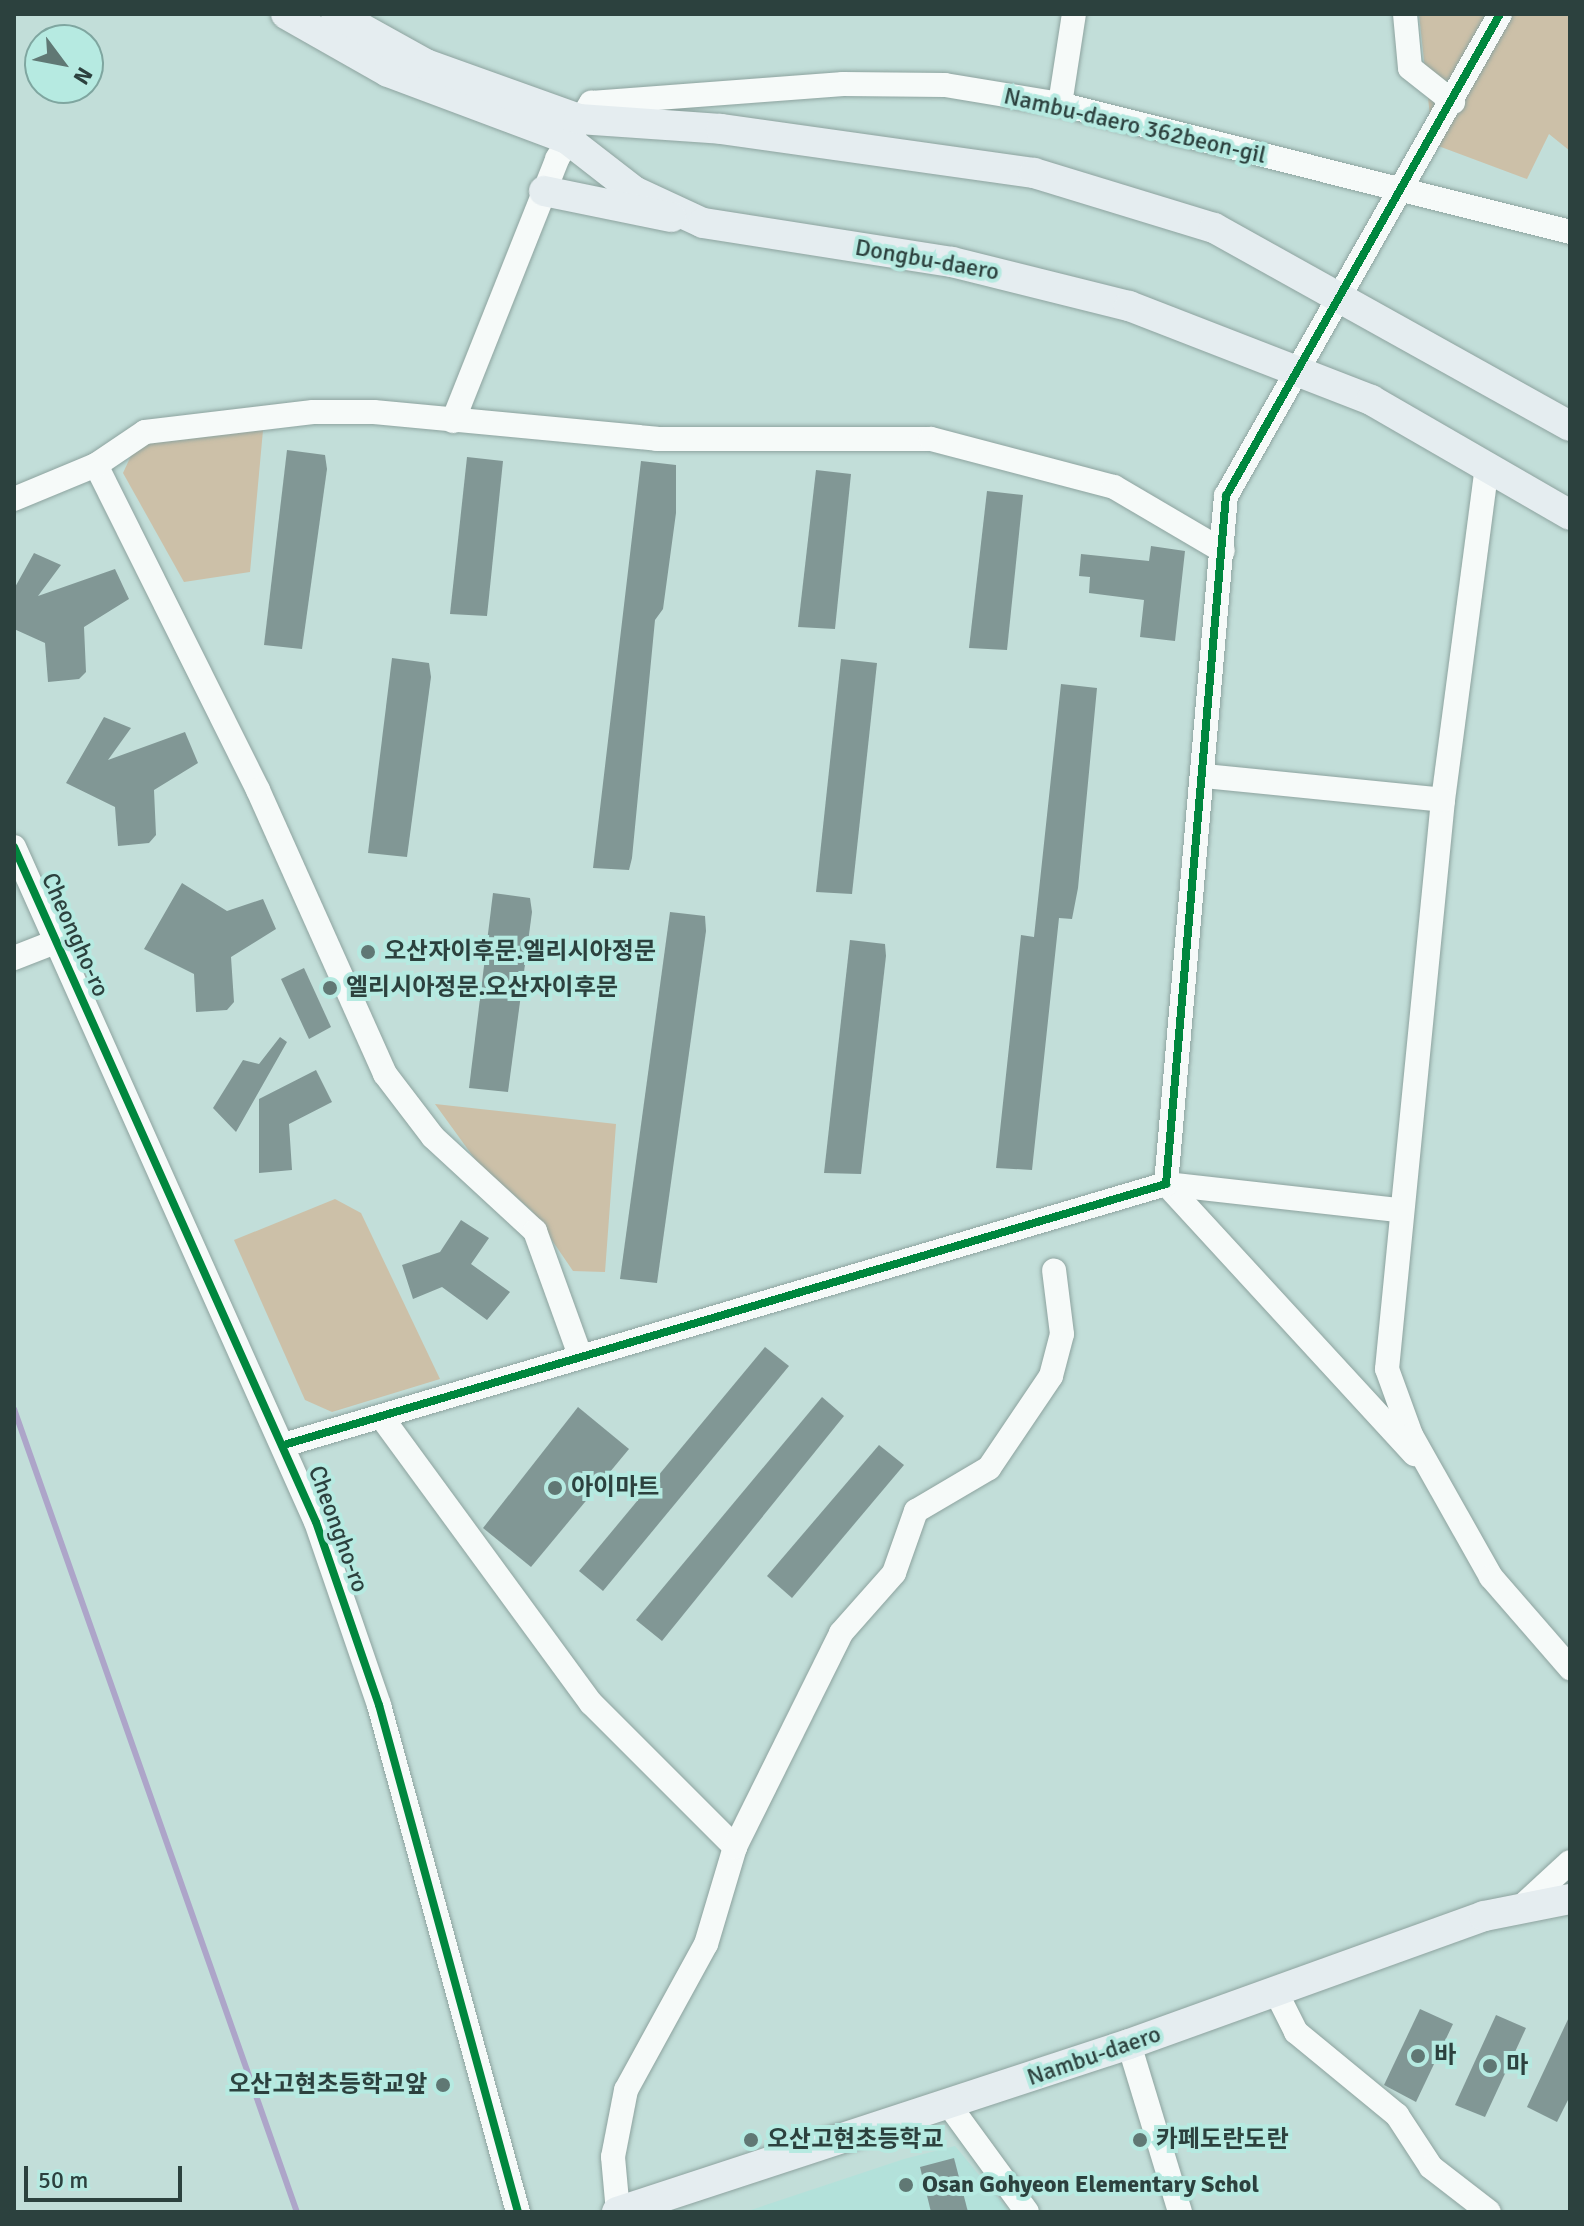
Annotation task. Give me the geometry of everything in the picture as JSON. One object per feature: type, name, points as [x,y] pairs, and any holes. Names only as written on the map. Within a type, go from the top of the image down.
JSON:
[{"type":"main road","name":"Dongbu-daero","points":[[286,14],[388,72],[573,129],[721,129],[1034,173],[1214,228],[1570,426]]},
{"type":"main road","name":"Dongbu-daero","points":[[336,14],[426,64],[573,129],[634,191],[693,219],[1041,280],[1301,369],[1487,466],[1570,515]]},
{"type":"main road","points":[[544,191],[634,214],[693,219]]},
{"type":"main road","name":"Nambu-daero","points":[[617,2212],[949,2105],[1519,1909],[1570,1899]]},
{"type":"street","points":[[1060,104],[1074,14]]},
{"type":"street","points":[[1405,14],[1410,68],[1453,102]]},
{"type":"street","points":[[1434,1476],[1166,1184],[1204,776],[1226,496],[1453,102],[1500,14]]},
{"type":"street","name":"Nambu-daero 362beon-gil","points":[[573,129],[591,103],[843,84],[945,85],[1060,104],[1570,232]]},
{"type":"street","points":[[453,421],[544,191],[573,129]]},
{"type":"street","points":[[14,499],[96,465],[145,432],[190,423],[313,412],[657,439],[931,439],[1114,487],[1223,551]]},
{"type":"street","points":[[96,465],[258,790],[385,1074],[433,1137],[535,1231],[580,1355]]},
{"type":"street","points":[[1487,466],[1443,800],[1398,1210],[1387,1369],[1434,1476],[1491,1577],[1570,1668]]},
{"type":"street","points":[[1204,776],[1443,800]]},
{"type":"street","name":"Cheongho-ro","points":[[14,847],[287,1444],[379,1705],[518,2212]]},
{"type":"street","points":[[14,958],[55,942]]},
{"type":"street","points":[[287,1444],[383,1419],[580,1355],[1166,1184],[1398,1210]]},
{"type":"street","points":[[617,2212],[613,2157],[626,2090],[706,1944],[735,1847],[841,1633],[894,1573],[916,1511],[989,1468],[1051,1376],[1062,1334],[1054,1270]]},
{"type":"street","points":[[1354,1389],[1387,1369]]},
{"type":"street","points":[[383,1419],[591,1703],[735,1847]]},
{"type":"street","points":[[1519,1909],[1570,1862]]},
{"type":"street","points":[[1276,1992],[1296,2032],[1397,2115],[1431,2167],[1489,2212]]},
{"type":"street","points":[[1129,2044],[1180,2212]]},
{"type":"street","points":[[949,2105],[1027,2212]]},
{"type":"shaded area","points":[[1419,14],[1570,14],[1570,151],[1549,134],[1527,179],[1433,144]]},
{"type":"shaded area","points":[[263,430],[250,572],[184,582],[123,473],[135,447],[180,433]]},
{"type":"shaded area","points":[[435,1104],[616,1124],[605,1272],[573,1271],[532,1211],[477,1162]]},
{"type":"shaded area","points":[[335,1199],[361,1213],[440,1379],[332,1412],[305,1400],[234,1240]]},
{"type":"shaded area","name":"Osan Gohyeon Elementary Schol","points":[[955,2146],[1010,2212],[745,2212],[904,2159]]},
{"type":"building","points":[[287,450],[325,455],[327,469],[302,649],[264,645]]},
{"type":"building","points":[[467,457],[503,461],[487,616],[450,614]]},
{"type":"building","points":[[641,461],[676,465],[676,513],[663,609],[655,620],[632,858],[629,870],[593,868]]},
{"type":"building","points":[[816,470],[851,474],[835,629],[798,627]]},
{"type":"building","points":[[987,491],[1023,495],[1007,650],[969,648]]},
{"type":"building","points":[[1151,546],[1185,551],[1175,641],[1140,637],[1144,600],[1089,593],[1090,577],[1079,576],[1081,554],[1149,561]]},
{"type":"building","points":[[34,553],[61,565],[38,596],[115,569],[129,599],[84,627],[86,672],[79,679],[48,682],[45,643],[14,629],[14,589]]},
{"type":"building","points":[[392,658],[429,663],[431,677],[407,857],[368,853]]},
{"type":"building","points":[[841,659],[877,663],[852,894],[816,892]]},
{"type":"building","points":[[1061,684],[1097,688],[1078,888],[1072,919],[1059,918],[1032,1170],[996,1168],[1021,935],[1034,937]]},
{"type":"building","points":[[104,717],[131,728],[108,760],[185,732],[198,763],[154,790],[156,835],[149,843],[118,846],[115,807],[66,783]]},
{"type":"building","points":[[182,883],[227,911],[263,899],[276,929],[231,957],[234,1002],[227,1010],[196,1012],[194,974],[144,949]]},
{"type":"building","points":[[493,893],[530,898],[532,912],[508,1092],[469,1088]]},
{"type":"building","points":[[670,912],[705,916],[706,931],[657,1283],[620,1279]]},
{"type":"building","points":[[850,940],[885,944],[886,956],[861,1174],[824,1173]]},
{"type":"building","points":[[304,968],[331,1027],[309,1039],[281,979]]},
{"type":"building","points":[[280,1037],[287,1042],[236,1132],[213,1108],[243,1060],[259,1064]]},
{"type":"building","points":[[316,1070],[332,1102],[289,1124],[292,1170],[259,1173],[259,1099]]},
{"type":"building","points":[[461,1220],[489,1238],[471,1264],[510,1292],[487,1320],[442,1287],[413,1299],[402,1265],[440,1252]]},
{"type":"building","points":[[765,1347],[789,1366],[603,1591],[579,1571]]},
{"type":"building","points":[[822,1397],[844,1416],[662,1641],[636,1620]]},
{"type":"building","name":"아이마트","points":[[578,1407],[629,1449],[531,1567],[483,1528]]},
{"type":"building","points":[[879,1445],[904,1465],[792,1598],[767,1576]]},
{"type":"building","name":"바","points":[[1420,2009],[1453,2024],[1416,2102],[1384,2085]]},
{"type":"building","name":"마","points":[[1496,2015],[1526,2028],[1485,2117],[1455,2105]]},
{"type":"building","points":[[1570,2015],[1570,2096],[1557,2122],[1527,2107]]},
{"type":"building","points":[[954,2158],[968,2212],[931,2212],[920,2167]]},
{"type":"waterway","points":[[14,1409],[297,2212]]},
{"type":"cycle path","points":[[287,1444],[1166,1184],[1226,496],[1500,14]]},
{"type":"cycle path","points":[[14,847],[316,1522],[379,1705],[518,2212]]},
{"type":"place","name":"오산자이후문.엘리시아정문","points":[[368,952]]},
{"type":"place","name":"엘리시아정문.오산자이후문","points":[[330,988]]},
{"type":"place","name":"아이마트","points":[[555,1488]]},
{"type":"place","name":"바","points":[[1418,2056]]},
{"type":"place","name":"마","points":[[1490,2066]]},
{"type":"place","name":"오산고현초등학교앞","points":[[443,2085]]},
{"type":"place","name":"오산고현초등학교","points":[[751,2140]]},
{"type":"place","name":"카페도란도란","points":[[1140,2140]]},
{"type":"place","name":"Osan Gohyeon Elementary Schol","points":[[906,2185]]}]
